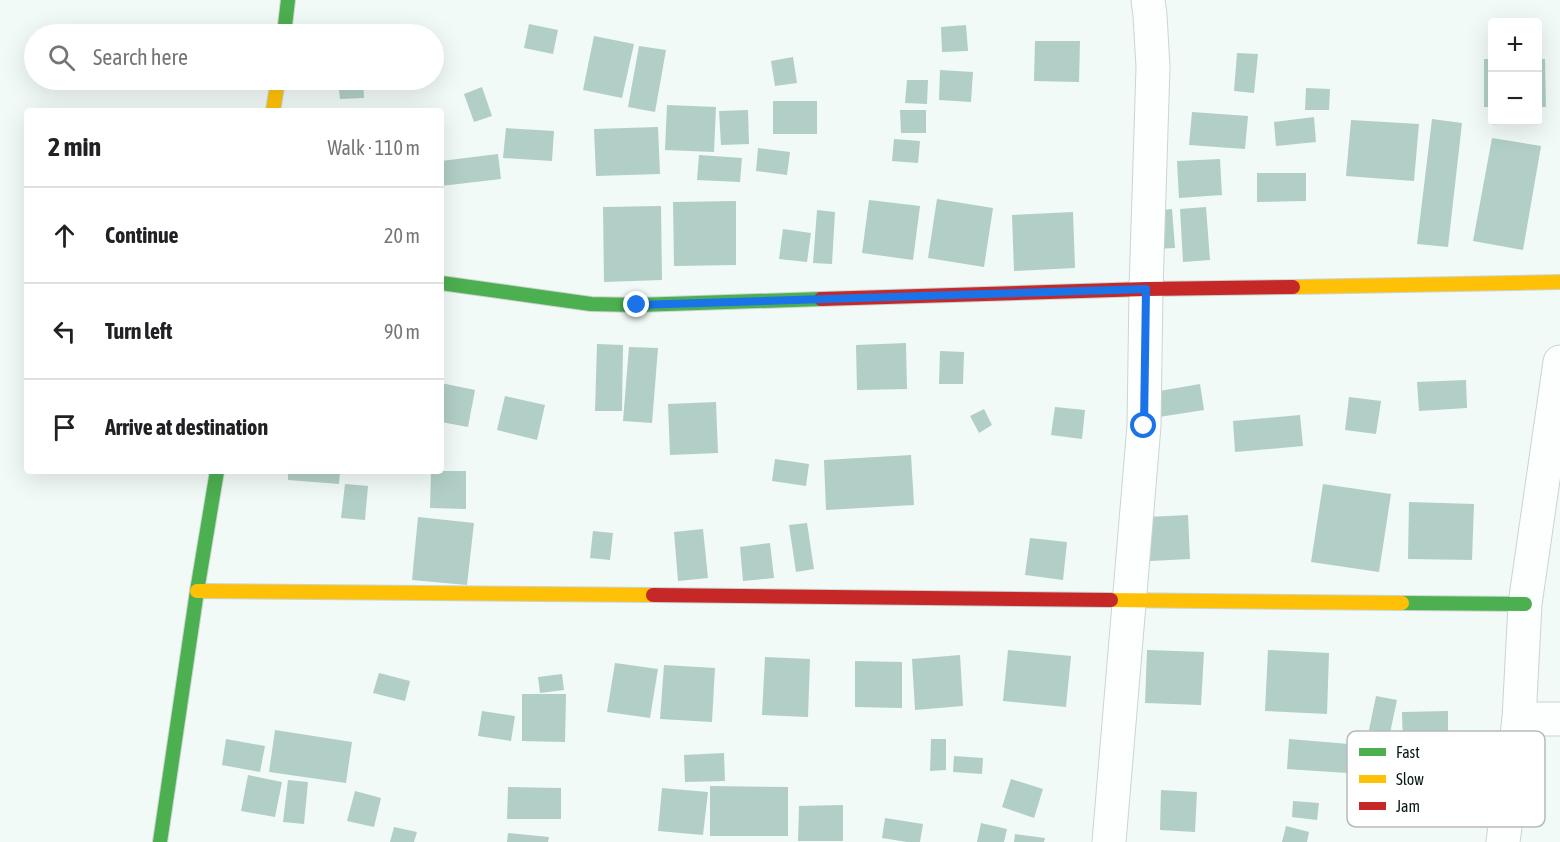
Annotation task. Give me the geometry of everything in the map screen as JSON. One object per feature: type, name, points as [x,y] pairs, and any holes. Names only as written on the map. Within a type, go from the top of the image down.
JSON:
[{"type":"street","points":[[285,24],[288,0]]},
{"type":"street","points":[[1109,842],[1144,426],[1153,67],[1148,0]]},
{"type":"street","points":[[273,108],[276,90]]},
{"type":"street","points":[[444,283],[591,304],[637,305],[1146,289],[1560,282]]},
{"type":"street","points":[[1517,731],[1525,604],[1560,362]]},
{"type":"street","points":[[159,842],[216,474]]},
{"type":"street","points":[[197,591],[1525,604]]},
{"type":"street","points":[[1519,719],[1560,718]]},
{"type":"street","points":[[1503,842],[1505,827]]},
{"type":"building","points":[[529,24],[558,30],[553,54],[524,48]]},
{"type":"building","points":[[966,25],[968,51],[942,52],[941,27]]},
{"type":"building","points":[[594,36],[634,44],[622,98],[583,90]]},
{"type":"building","points":[[1035,41],[1080,41],[1079,82],[1034,81]]},
{"type":"building","points":[[639,46],[666,50],[655,112],[628,107]]},
{"type":"building","points":[[1237,53],[1258,54],[1254,93],[1234,91]]},
{"type":"building","points":[[793,57],[797,83],[775,86],[771,61]]},
{"type":"building","points":[[1484,59],[1488,59],[1488,107],[1484,107]]},
{"type":"building","points":[[1542,59],[1545,59],[1546,107],[1542,107]]},
{"type":"building","points":[[940,70],[973,72],[971,102],[939,100]]},
{"type":"building","points":[[907,80],[928,80],[927,104],[905,103]]},
{"type":"building","points":[[482,87],[492,116],[474,122],[464,94]]},
{"type":"building","points":[[1306,88],[1330,89],[1329,110],[1305,110]]},
{"type":"building","points":[[339,90],[364,90],[364,98],[340,99]]},
{"type":"building","points":[[773,101],[817,101],[817,134],[773,134]]},
{"type":"building","points":[[667,105],[716,107],[714,152],[665,150]]},
{"type":"building","points":[[748,110],[749,144],[721,145],[719,111]]},
{"type":"building","points":[[900,110],[926,110],[926,133],[901,133]]},
{"type":"building","points":[[1192,112],[1248,116],[1245,149],[1189,145]]},
{"type":"building","points":[[1314,117],[1316,142],[1276,146],[1274,122]]},
{"type":"building","points":[[1432,119],[1462,123],[1448,247],[1417,244]]},
{"type":"building","points":[[1351,120],[1419,124],[1414,181],[1346,176]]},
{"type":"building","points":[[658,127],[660,174],[596,176],[594,129]]},
{"type":"building","points":[[506,128],[554,131],[552,161],[503,158]]},
{"type":"building","points":[[1492,138],[1541,146],[1523,250],[1473,241]]},
{"type":"building","points":[[894,139],[920,141],[918,163],[892,161]]},
{"type":"building","points":[[758,148],[790,152],[787,175],[756,171]]},
{"type":"building","points":[[498,154],[501,179],[444,186],[444,161]]},
{"type":"building","points":[[699,155],[742,158],[740,182],[697,180]]},
{"type":"building","points":[[1220,159],[1222,195],[1179,198],[1177,161]]},
{"type":"building","points":[[1257,173],[1306,173],[1306,201],[1257,202]]},
{"type":"building","points":[[937,199],[993,208],[984,267],[928,258]]},
{"type":"building","points":[[869,200],[920,206],[913,260],[862,253]]},
{"type":"building","points":[[736,201],[736,265],[674,266],[673,202]]},
{"type":"building","points":[[661,206],[662,280],[604,282],[603,207]]},
{"type":"building","points":[[1206,207],[1210,260],[1183,262],[1180,209]]},
{"type":"building","points":[[1172,209],[1175,248],[1155,249],[1152,211]]},
{"type":"building","points":[[817,210],[835,212],[832,264],[813,263]]},
{"type":"building","points":[[1073,212],[1075,268],[1014,271],[1012,215]]},
{"type":"building","points":[[783,229],[811,233],[807,262],[779,259]]},
{"type":"building","points":[[906,343],[907,389],[857,390],[856,345]]},
{"type":"building","points":[[597,344],[623,345],[622,411],[595,411]]},
{"type":"building","points":[[629,347],[658,348],[652,423],[623,421]]},
{"type":"building","points":[[940,351],[964,352],[963,384],[939,384]]},
{"type":"building","points":[[1466,380],[1467,408],[1419,411],[1417,382]]},
{"type":"building","points":[[444,384],[475,390],[468,427],[444,423]]},
{"type":"building","points":[[1200,384],[1204,410],[1159,417],[1154,392]]},
{"type":"building","points":[[505,396],[545,405],[537,440],[497,430]]},
{"type":"building","points":[[1349,397],[1381,401],[1376,434],[1345,430]]},
{"type":"building","points":[[716,402],[718,453],[670,455],[668,404]]},
{"type":"building","points":[[1055,407],[1085,410],[1082,439],[1051,435]]},
{"type":"building","points":[[984,409],[992,425],[979,433],[970,416]]},
{"type":"building","points":[[1300,415],[1303,446],[1235,452],[1233,421]]},
{"type":"building","points":[[911,455],[914,505],[826,510],[824,460]]},
{"type":"building","points":[[775,459],[809,464],[806,486],[772,481]]},
{"type":"building","points":[[444,471],[466,471],[466,509],[430,508],[431,474],[444,474]]},
{"type":"building","points":[[288,474],[340,474],[339,484],[288,480]]},
{"type":"building","points":[[345,484],[368,486],[365,520],[341,518]]},
{"type":"building","points":[[1323,484],[1391,494],[1379,572],[1311,562]]},
{"type":"building","points":[[1409,502],[1474,504],[1472,560],[1408,559]]},
{"type":"building","points":[[1188,515],[1190,559],[1150,561],[1147,517]]},
{"type":"building","points":[[418,517],[474,523],[467,585],[412,580]]},
{"type":"building","points":[[807,523],[814,569],[796,572],[789,525]]},
{"type":"building","points":[[703,529],[708,578],[678,581],[674,532]]},
{"type":"building","points":[[593,531],[613,533],[610,560],[590,558]]},
{"type":"building","points":[[1030,538],[1067,542],[1063,580],[1025,575]]},
{"type":"building","points":[[770,543],[774,578],[743,581],[740,547]]},
{"type":"building","points":[[1008,650],[1071,656],[1066,707],[1003,701]]},
{"type":"building","points":[[1147,650],[1204,652],[1201,705],[1145,703]]},
{"type":"building","points":[[1268,650],[1329,653],[1327,714],[1265,711]]},
{"type":"building","points":[[960,655],[963,706],[915,710],[912,659]]},
{"type":"building","points":[[765,657],[810,659],[808,717],[762,715]]},
{"type":"building","points":[[855,661],[902,662],[902,708],[855,707]]},
{"type":"building","points":[[615,663],[658,669],[650,718],[607,712]]},
{"type":"building","points":[[664,665],[715,668],[712,722],[660,719]]},
{"type":"building","points":[[379,673],[410,681],[405,701],[373,693]]},
{"type":"building","points":[[562,674],[564,690],[540,693],[538,677]]},
{"type":"building","points":[[522,694],[566,694],[565,742],[522,741]]},
{"type":"building","points":[[1376,696],[1397,700],[1390,731],[1369,730]]},
{"type":"building","points":[[482,711],[515,716],[511,741],[478,736]]},
{"type":"building","points":[[1448,711],[1448,731],[1403,731],[1402,712]]},
{"type":"building","points":[[275,730],[352,742],[346,783],[269,772]]},
{"type":"building","points":[[226,739],[265,746],[260,772],[222,765]]},
{"type":"building","points":[[931,739],[946,739],[946,770],[930,771]]},
{"type":"building","points":[[1289,739],[1347,744],[1347,773],[1287,769]]},
{"type":"building","points":[[724,753],[725,781],[685,782],[684,755]]},
{"type":"building","points":[[954,756],[983,758],[982,774],[953,772]]},
{"type":"building","points":[[248,775],[282,782],[275,817],[241,811]]},
{"type":"building","points":[[1011,779],[1043,789],[1034,818],[1002,807]]},
{"type":"building","points":[[288,780],[308,782],[304,824],[283,822]]},
{"type":"building","points":[[710,786],[788,787],[788,836],[710,836]]},
{"type":"building","points":[[508,787],[561,788],[561,819],[507,819]]},
{"type":"building","points":[[662,788],[708,792],[703,835],[658,831]]},
{"type":"building","points":[[1161,790],[1197,792],[1195,832],[1160,830]]},
{"type":"building","points":[[355,791],[381,798],[374,827],[347,821]]},
{"type":"building","points":[[1293,801],[1319,803],[1317,820],[1292,817]]},
{"type":"building","points":[[843,805],[843,841],[798,841],[799,806]]},
{"type":"building","points":[[885,818],[923,824],[920,842],[882,838]]},
{"type":"building","points":[[981,823],[1007,829],[1004,842],[977,842]]},
{"type":"building","points":[[1286,826],[1309,832],[1307,842],[1282,842]]},
{"type":"building","points":[[394,827],[417,832],[414,842],[390,842]]},
{"type":"building","points":[[508,833],[549,837],[548,842],[507,842]]},
{"type":"building","points":[[1015,834],[1045,838],[1044,842],[1014,842]]},
{"type":"traffic: fast","points":[[285,24],[288,0]]},
{"type":"traffic: fast","points":[[444,283],[591,304],[637,305],[821,299]]},
{"type":"traffic: fast","points":[[160,842],[216,474]]},
{"type":"traffic: fast","points":[[1402,603],[1525,604]]},
{"type":"traffic: slow","points":[[273,108],[276,90]]},
{"type":"traffic: slow","points":[[1293,287],[1560,282]]},
{"type":"traffic: slow","points":[[197,591],[653,595]]},
{"type":"traffic: slow","points":[[1111,600],[1402,603]]},
{"type":"traffic: jam","points":[[821,299],[1293,287]]},
{"type":"traffic: jam","points":[[653,595],[1111,600]]},
{"type":"route","points":[[637,305],[1146,289],[1144,426]]}]
